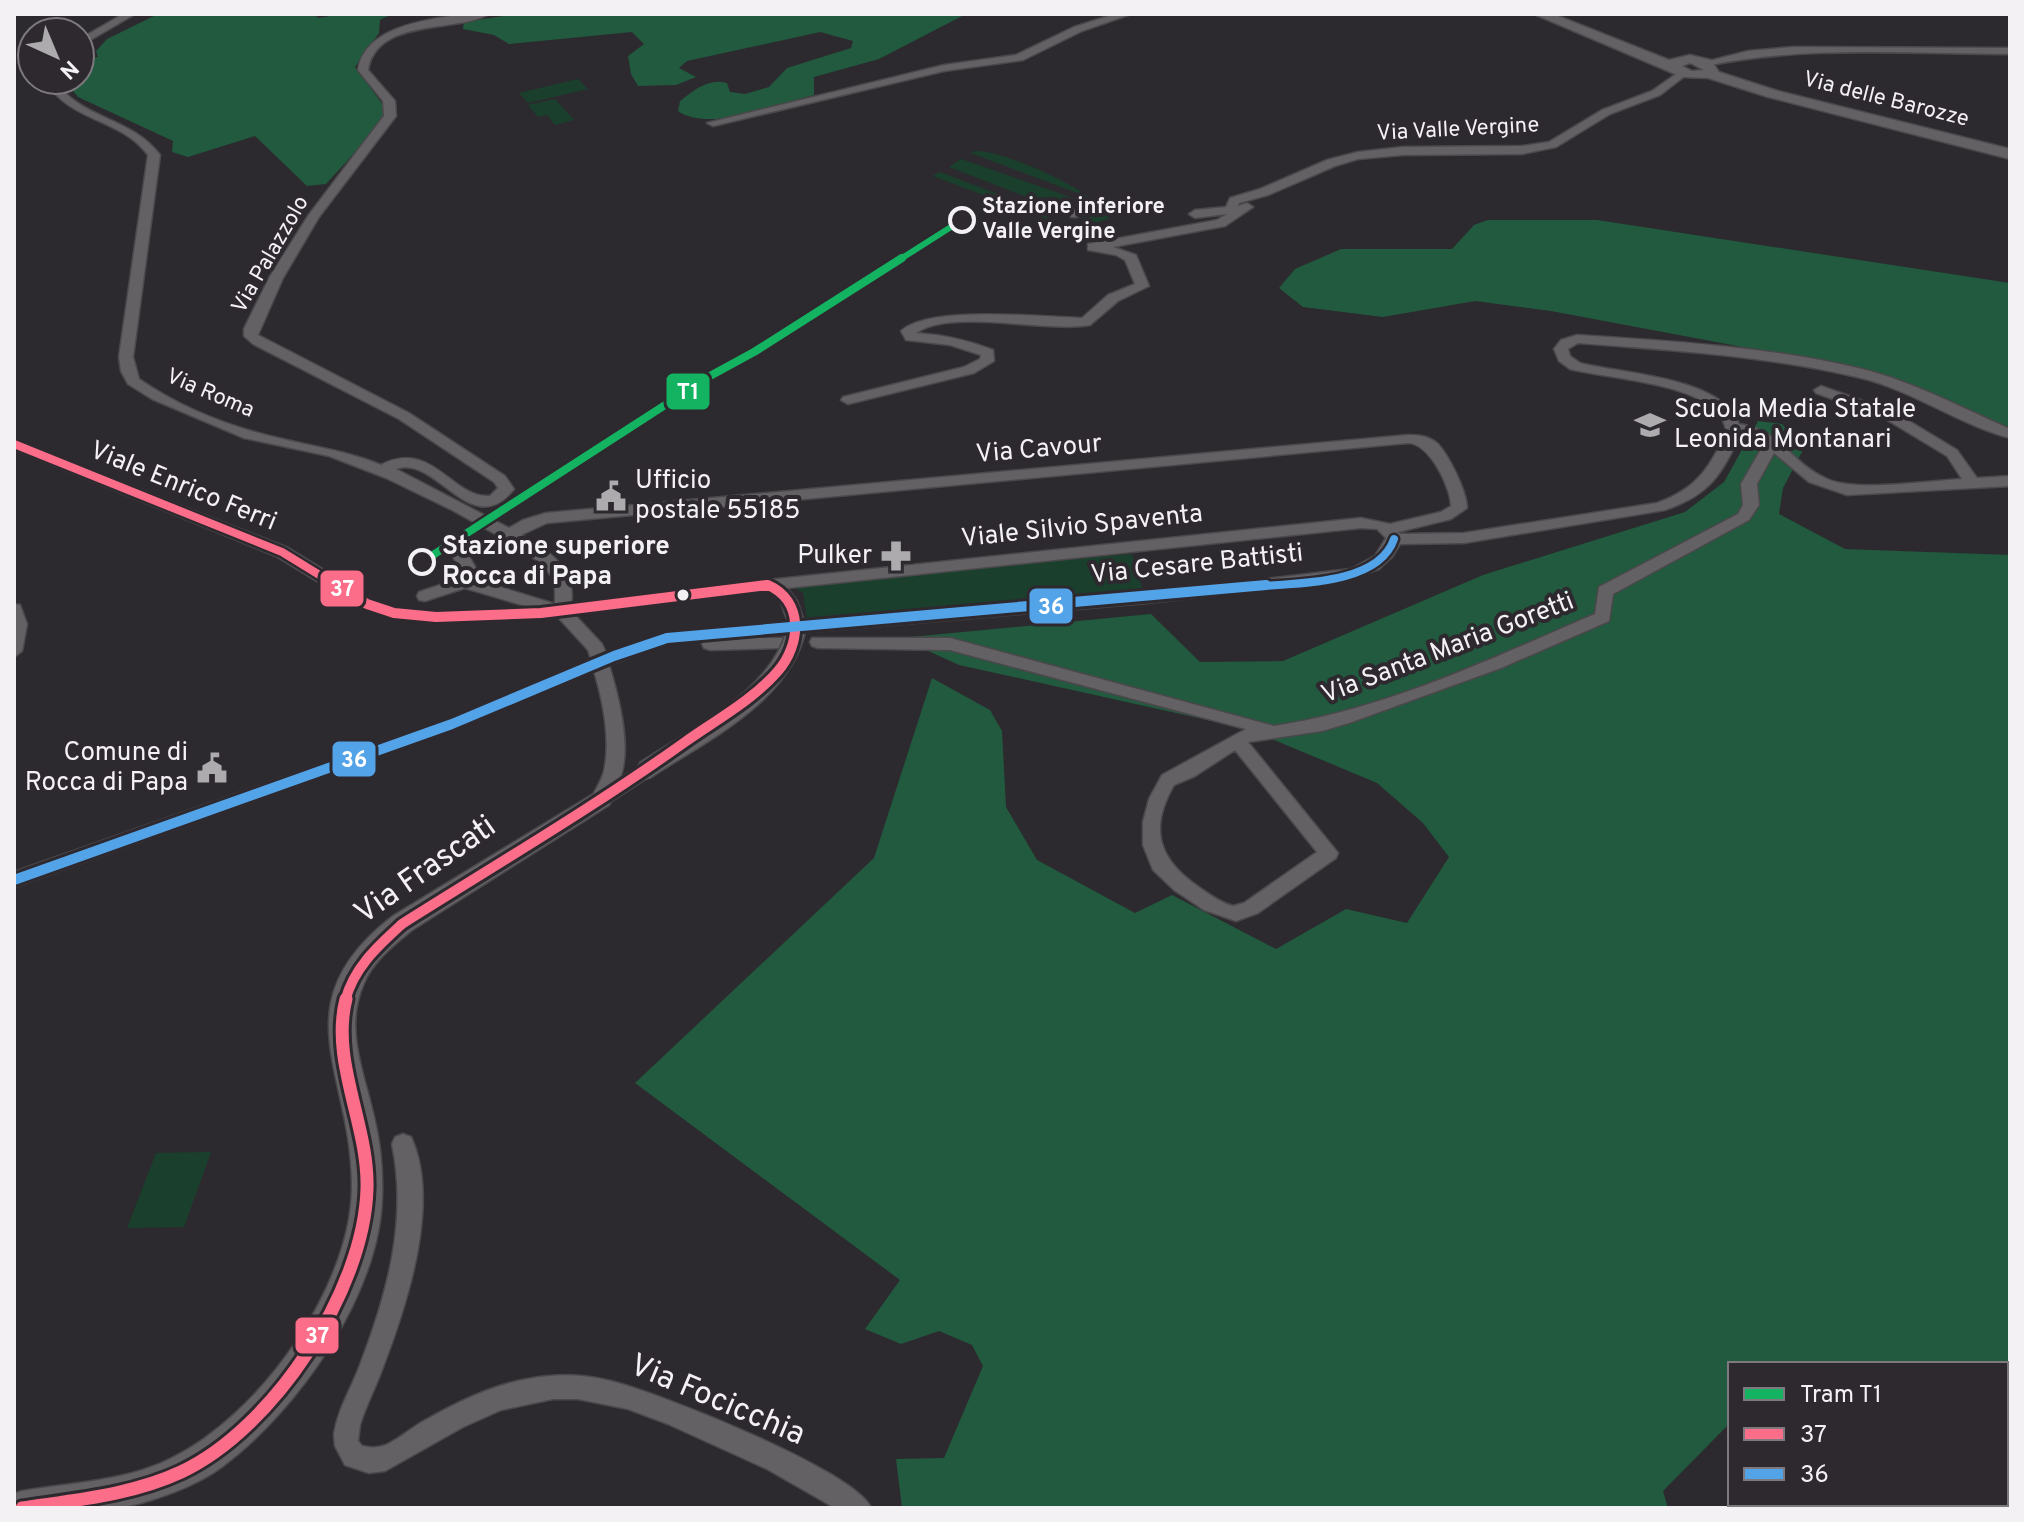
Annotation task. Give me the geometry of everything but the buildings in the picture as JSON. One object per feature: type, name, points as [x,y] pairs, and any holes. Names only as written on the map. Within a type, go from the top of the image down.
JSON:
[{"type":"main road","name":"Via delle Barozze","points":[[1541,14],[1631,52],[1677,67],[1690,59],[1705,71],[1751,88],[2010,154]]},
{"type":"main road","name":"Via Frascati","points":[[22,1508],[132,1488],[183,1472],[234,1438],[283,1383],[337,1300],[360,1248],[365,1222],[367,1177],[363,1133],[338,1026],[353,975],[372,949],[402,924],[600,799]]},
{"type":"street","points":[[96,34],[130,14]]},
{"type":"street","name":"Via Palazzolo","points":[[391,475],[387,467],[393,463],[417,464],[470,498],[484,503],[499,498],[506,489],[500,479],[423,427],[258,341],[251,336],[251,329],[276,278],[314,216],[390,116],[389,101],[363,70],[367,55],[379,43],[401,32],[435,22],[484,14]]},
{"type":"street","points":[[713,123],[944,68],[1019,58],[1078,29],[1126,14]]},
{"type":"street","points":[[1705,71],[1748,54],[1793,50],[2010,51]]},
{"type":"street","name":"Via Valle Vergine","points":[[1231,209],[1234,201],[1350,158],[1403,151],[1522,150],[1552,145],[1606,112],[1656,93],[1677,67]]},
{"type":"street","name":"Via Roma","points":[[60,96],[138,138],[154,155],[126,357],[133,381],[241,432],[328,451],[391,475],[509,535],[558,571],[564,581],[565,599],[561,611]]},
{"type":"street","points":[[1074,215],[1092,202]]},
{"type":"street","points":[[848,400],[969,370],[987,361],[988,353],[969,345],[911,337],[908,331],[922,324],[959,319],[1085,322],[1113,298],[1142,286],[1131,258],[1120,252],[1092,247],[1221,223],[1247,207],[1195,214]]},
{"type":"street","points":[[1391,534],[1464,538],[1671,504],[1691,494],[1708,479],[1727,449],[1734,428],[1723,410],[1697,393],[1583,369],[1569,363],[1561,349],[1571,341],[1583,339],[1706,348],[1860,373],[1898,385],[2010,434]]},
{"type":"street","points":[[1821,390],[1889,415],[1952,453],[1971,481]]},
{"type":"street","points":[[1734,428],[1756,431],[1807,476],[1835,488],[1879,490],[1971,481],[2010,481]]},
{"type":"street","name":"Via Cavour","points":[[509,535],[528,523],[546,518],[1408,439],[1425,441],[1432,447],[1459,496],[1459,508],[1446,516],[1391,534]]},
{"type":"street","name":"Via Santa Maria Goretti","points":[[1237,740],[1329,853],[1251,908],[1229,913],[1169,875],[1158,863],[1152,829],[1162,789],[1168,780],[1189,771],[1237,740],[1271,730],[1322,725],[1352,716],[1495,664],[1603,617],[1605,591],[1744,517],[1751,505],[1749,484],[1772,443]]},
{"type":"street","name":"Viale Enrico Ferri","points":[[14,444],[282,552],[377,608],[436,617],[561,611],[768,585]]},
{"type":"street","name":"Viale Silvio Spaventa","points":[[768,585],[1361,523],[1377,523],[1391,534]]},
{"type":"street","name":"Via Cesare Battisti","points":[[667,638],[1154,597],[1341,577],[1370,567],[1390,551],[1391,534]]},
{"type":"street","points":[[461,557],[469,570],[465,582]]},
{"type":"street","points":[[425,596],[465,582],[561,611],[596,648],[610,695],[615,758],[610,782],[600,799]]},
{"type":"street","points":[[600,799],[740,703],[777,672],[788,656],[797,627],[791,601],[782,591],[768,585]]},
{"type":"street","points":[[14,609],[19,624],[14,651]]},
{"type":"street","points":[[14,880],[452,724],[602,661],[667,638],[702,644],[780,642]]},
{"type":"street","points":[[818,642],[847,640],[950,644],[1271,730]]},
{"type":"street","name":"Via Focicchia","points":[[403,1144],[409,1169],[410,1211],[402,1258],[383,1332],[348,1423],[346,1442],[354,1456],[368,1460],[386,1457],[452,1419],[514,1393],[550,1387],[589,1387],[641,1399],[670,1411],[786,1464],[858,1508]]},
{"type":"green space","points":[[158,14],[312,14],[319,18],[340,14],[399,14],[380,20],[379,33],[355,67],[386,109],[381,124],[326,184],[307,186],[255,136],[188,157],[172,152],[173,141],[78,97],[96,96],[96,51],[107,39]]},
{"type":"green space","points":[[516,14],[966,14],[879,59],[814,77],[814,95],[744,115],[707,119],[678,111],[680,101],[714,82],[727,83],[730,92],[745,94],[769,87],[787,68],[851,48],[853,41],[820,32],[687,61],[679,68],[696,77],[676,85],[638,86],[631,74],[628,56],[644,44],[632,32],[509,44],[494,35],[463,29],[464,22]]},
{"type":"green space","points":[[578,79],[588,89],[528,103],[519,93]]},
{"type":"green space","points":[[555,99],[574,120],[555,125],[547,115],[538,117],[528,105]]},
{"type":"green space","points":[[975,151],[1007,157],[1049,174],[1088,196],[1109,218],[1097,223],[1070,213],[1082,203],[1080,194],[971,153]]},
{"type":"green space","points":[[961,159],[1070,197],[1073,201],[1058,209],[949,167]]},
{"type":"green space","points":[[940,172],[1053,215],[1046,219],[933,176]]},
{"type":"green space","points":[[1488,220],[1597,220],[2010,283],[2010,433],[1870,371],[1551,311],[1475,301],[1383,317],[1303,307],[1279,288],[1295,269],[1341,249],[1452,249],[1474,225]]},
{"type":"green space","points":[[1758,421],[1782,424],[1804,448],[1783,488],[1779,514],[1845,549],[2010,555],[2010,1508],[2000,1506],[2008,1506],[2008,1362],[1728,1362],[1728,1425],[1663,1491],[1668,1508],[902,1508],[896,1459],[944,1458],[983,1366],[972,1345],[939,1331],[901,1344],[865,1329],[900,1280],[635,1083],[874,858],[932,678],[990,710],[1002,731],[1006,807],[1037,860],[1135,913],[1172,895],[1276,949],[1346,909],[1407,923],[1449,857],[1423,823],[1377,783],[1248,729],[959,665],[900,638],[1151,614],[1200,662],[1283,661],[1483,575],[1685,512],[1724,482]]},
{"type":"green space","points":[[1132,554],[1143,590],[813,622],[807,619],[803,593],[797,589],[801,583]]},
{"type":"green space","points":[[211,1152],[184,1227],[127,1228],[156,1153]]},
{"type":"tram line","name":"T1","points":[[416,566],[710,376],[754,352],[962,220]]},
{"type":"transit line","name":"37","points":[[14,444],[282,552],[367,604],[394,613],[436,617],[541,613],[768,585],[782,591],[791,601],[797,627],[788,656],[777,672],[740,703],[644,771],[402,924],[368,956],[349,986],[341,1017],[342,1047],[364,1149],[367,1189],[363,1227],[350,1268],[331,1310],[307,1352],[279,1391],[248,1425],[215,1453],[182,1472],[123,1491],[22,1508]]},
{"type":"transit line","name":"36","points":[[14,880],[452,724],[614,656],[667,638],[1146,598],[1341,577],[1357,573],[1381,560],[1394,539]]},
{"type":"place","name":"Stazione inferiore Valle Vergine","points":[[962,220]]},
{"type":"place","name":"Scuola Media Statale Leonida Montanari","points":[[1650,425]]},
{"type":"place","name":"Ufficio postale 55185","points":[[611,496]]},
{"type":"place","name":"Pulker","points":[[896,556]]},
{"type":"place","name":"Stazione superiore Rocca di Papa","points":[[422,562]]},
{"type":"place","name":"Comune di Rocca di Papa","points":[[212,768]]}]
